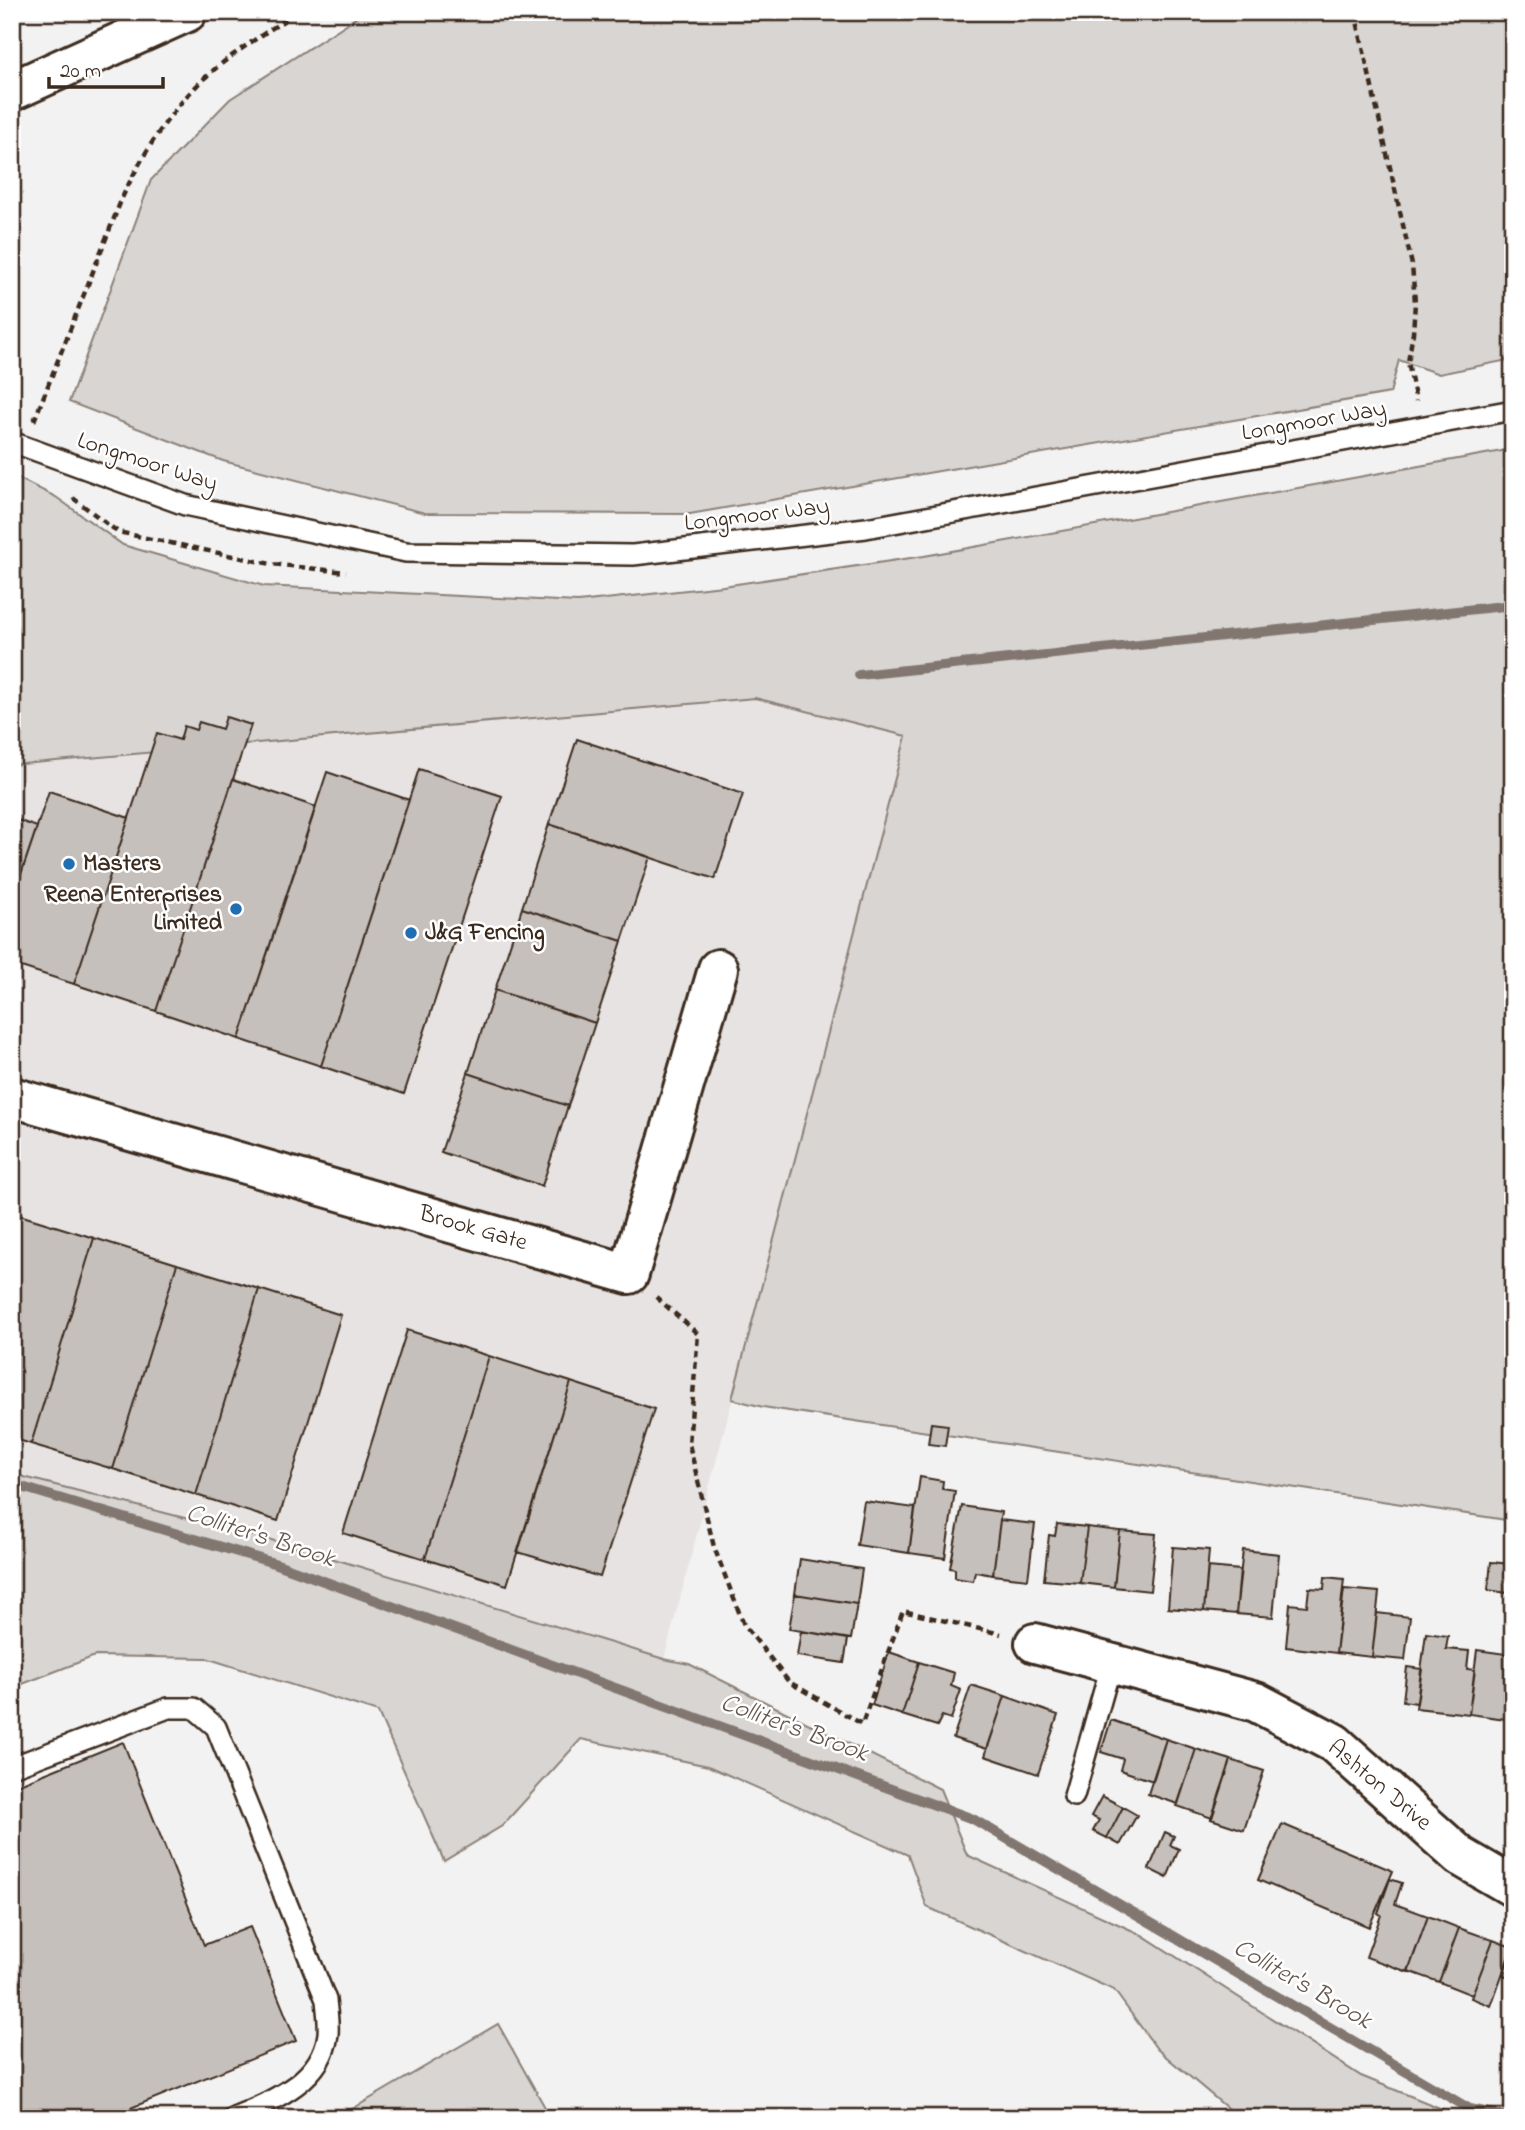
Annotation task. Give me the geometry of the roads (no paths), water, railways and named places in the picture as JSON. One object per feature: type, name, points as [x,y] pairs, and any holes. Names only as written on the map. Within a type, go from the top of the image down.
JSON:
[{"type":"main road","points":[[12,91],[187,12]]},
{"type":"main road","name":"Brook Gate","points":[[12,1097],[629,1273],[719,969]]},
{"type":"main road","name":"Ashton Drive","points":[[1035,1643],[1256,1702],[1334,1743],[1460,1856],[1513,1887]]},
{"type":"lane","name":"Longmoor Way","points":[[18,444],[185,505],[407,552],[633,555],[866,528],[1513,410]]},
{"type":"lane","points":[[1074,1796],[1112,1662]]},
{"type":"lane","points":[[12,1767],[168,1708],[194,1708],[216,1727],[326,2000],[328,2035],[316,2065],[295,2086],[265,2104],[232,2118]]},
{"type":"waterway","points":[[859,675],[1513,605]]},
{"type":"waterway","name":"Colliter's Brook","points":[[12,1484],[277,1564],[973,1819],[1470,2109],[1513,2118]]},
{"type":"place","name":"Masters","points":[[69,864]]},
{"type":"place","name":"Reena Enterprises Limited","points":[[236,909]]},
{"type":"place","name":"J&G Fencing","points":[[411,933]]}]
